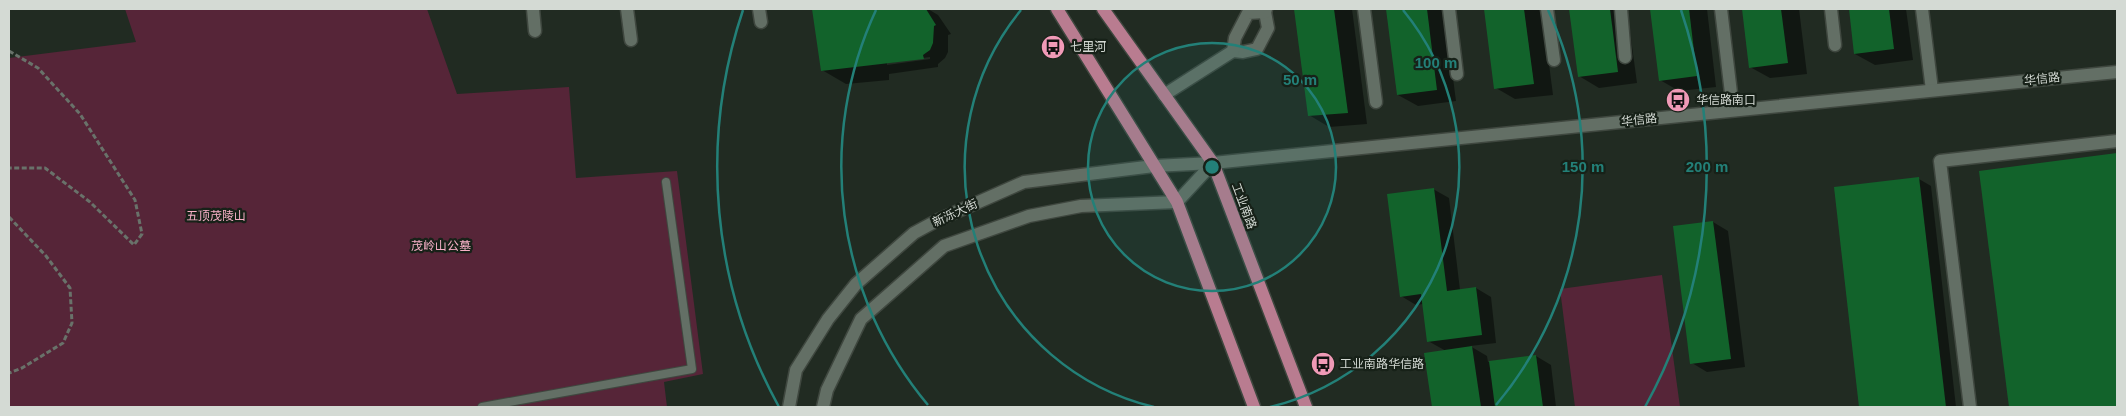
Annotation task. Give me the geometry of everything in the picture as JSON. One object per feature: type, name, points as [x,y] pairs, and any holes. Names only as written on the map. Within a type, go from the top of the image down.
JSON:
[{"type":"main road","points":[[533,9],[535,31]]},
{"type":"main road","points":[[627,9],[631,40]]},
{"type":"main road","points":[[759,9],[761,22]]},
{"type":"main road","points":[[1057,9],[1177,202],[1254,407]]},
{"type":"main road","name":"工业南路","points":[[1103,9],[1213,163],[1306,407]]},
{"type":"main road","points":[[1364,9],[1376,102]]},
{"type":"main road","points":[[1449,9],[1457,74]]},
{"type":"main road","points":[[1547,9],[1554,60]]},
{"type":"main road","points":[[1621,9],[1625,57]]},
{"type":"main road","points":[[1721,9],[1733,110]]},
{"type":"main road","points":[[1831,9],[1835,45]]},
{"type":"main road","points":[[1922,9],[1932,90]]},
{"type":"main road","points":[[1164,95],[1233,51],[1243,52],[1256,49],[1268,28],[1265,10],[1248,13],[1235,38],[1233,51]]},
{"type":"main road","name":"华信路","points":[[1213,163],[2117,72]]},
{"type":"main road","points":[[1970,407],[1940,161],[2117,141]]},
{"type":"main road","points":[[1177,202],[1213,163]]},
{"type":"main road","name":"新泺大街","points":[[789,407],[796,370],[828,319],[856,284],[914,234],[938,220],[1024,182],[1154,166],[1213,163]]},
{"type":"main road","name":"新泺大街","points":[[823,407],[827,390],[861,319],[944,246],[1029,216],[1081,206],[1177,202]]},
{"type":"lane","points":[[482,407],[692,369],[666,182]]},
{"type":"path","points":[[9,51],[38,68],[80,114],[135,200],[142,234],[134,245],[90,202],[45,168],[9,168]]},
{"type":"path","points":[[9,217],[46,256],[70,288],[72,323],[63,343],[22,368],[9,373]]},
{"type":"green space","name":"五顶茂陵山","points":[[125,9],[427,9],[457,94],[569,87],[576,178],[677,171],[703,374],[664,382],[667,407],[9,407],[9,58],[136,42]]},
{"type":"green space","points":[[1662,275],[1680,407],[1575,407],[1560,289]]},
{"type":"building","points":[[812,9],[926,9],[936,25],[934,26],[933,43],[930,50],[923,55],[924,59],[821,71]]},
{"type":"building","points":[[1294,9],[1334,9],[1348,113],[1308,116]]},
{"type":"building","points":[[1386,9],[1427,9],[1437,90],[1397,95]]},
{"type":"building","points":[[1484,9],[1524,9],[1534,84],[1494,89]]},
{"type":"building","points":[[1569,9],[1610,9],[1618,72],[1578,77]]},
{"type":"building","points":[[1650,9],[1689,9],[1697,76],[1659,81]]},
{"type":"building","points":[[1742,9],[1781,9],[1788,63],[1749,68]]},
{"type":"building","points":[[1849,9],[1889,9],[1894,49],[1854,54]]},
{"type":"building","points":[[2117,153],[2117,407],[2009,407],[1979,171]]},
{"type":"building","points":[[1919,177],[1946,407],[1859,407],[1834,187]]},
{"type":"building","points":[[1434,188],[1447,291],[1476,287],[1482,335],[1427,342],[1421,294],[1400,297],[1387,194]]},
{"type":"building","points":[[1713,221],[1731,359],[1690,364],[1673,226]]},
{"type":"building","points":[[1472,346],[1481,407],[1432,407],[1424,353]]},
{"type":"building","points":[[1536,355],[1543,407],[1495,407],[1489,361]]},
{"type":"place","name":"七里河","points":[[1053,47]]},
{"type":"place","name":"华信路南口","points":[[1678,100]]},
{"type":"place","name":"工业南路华信路","points":[[1323,364]]},
{"type":"park label","name":"茂岭山公墓","points":[[441,246]]}]
